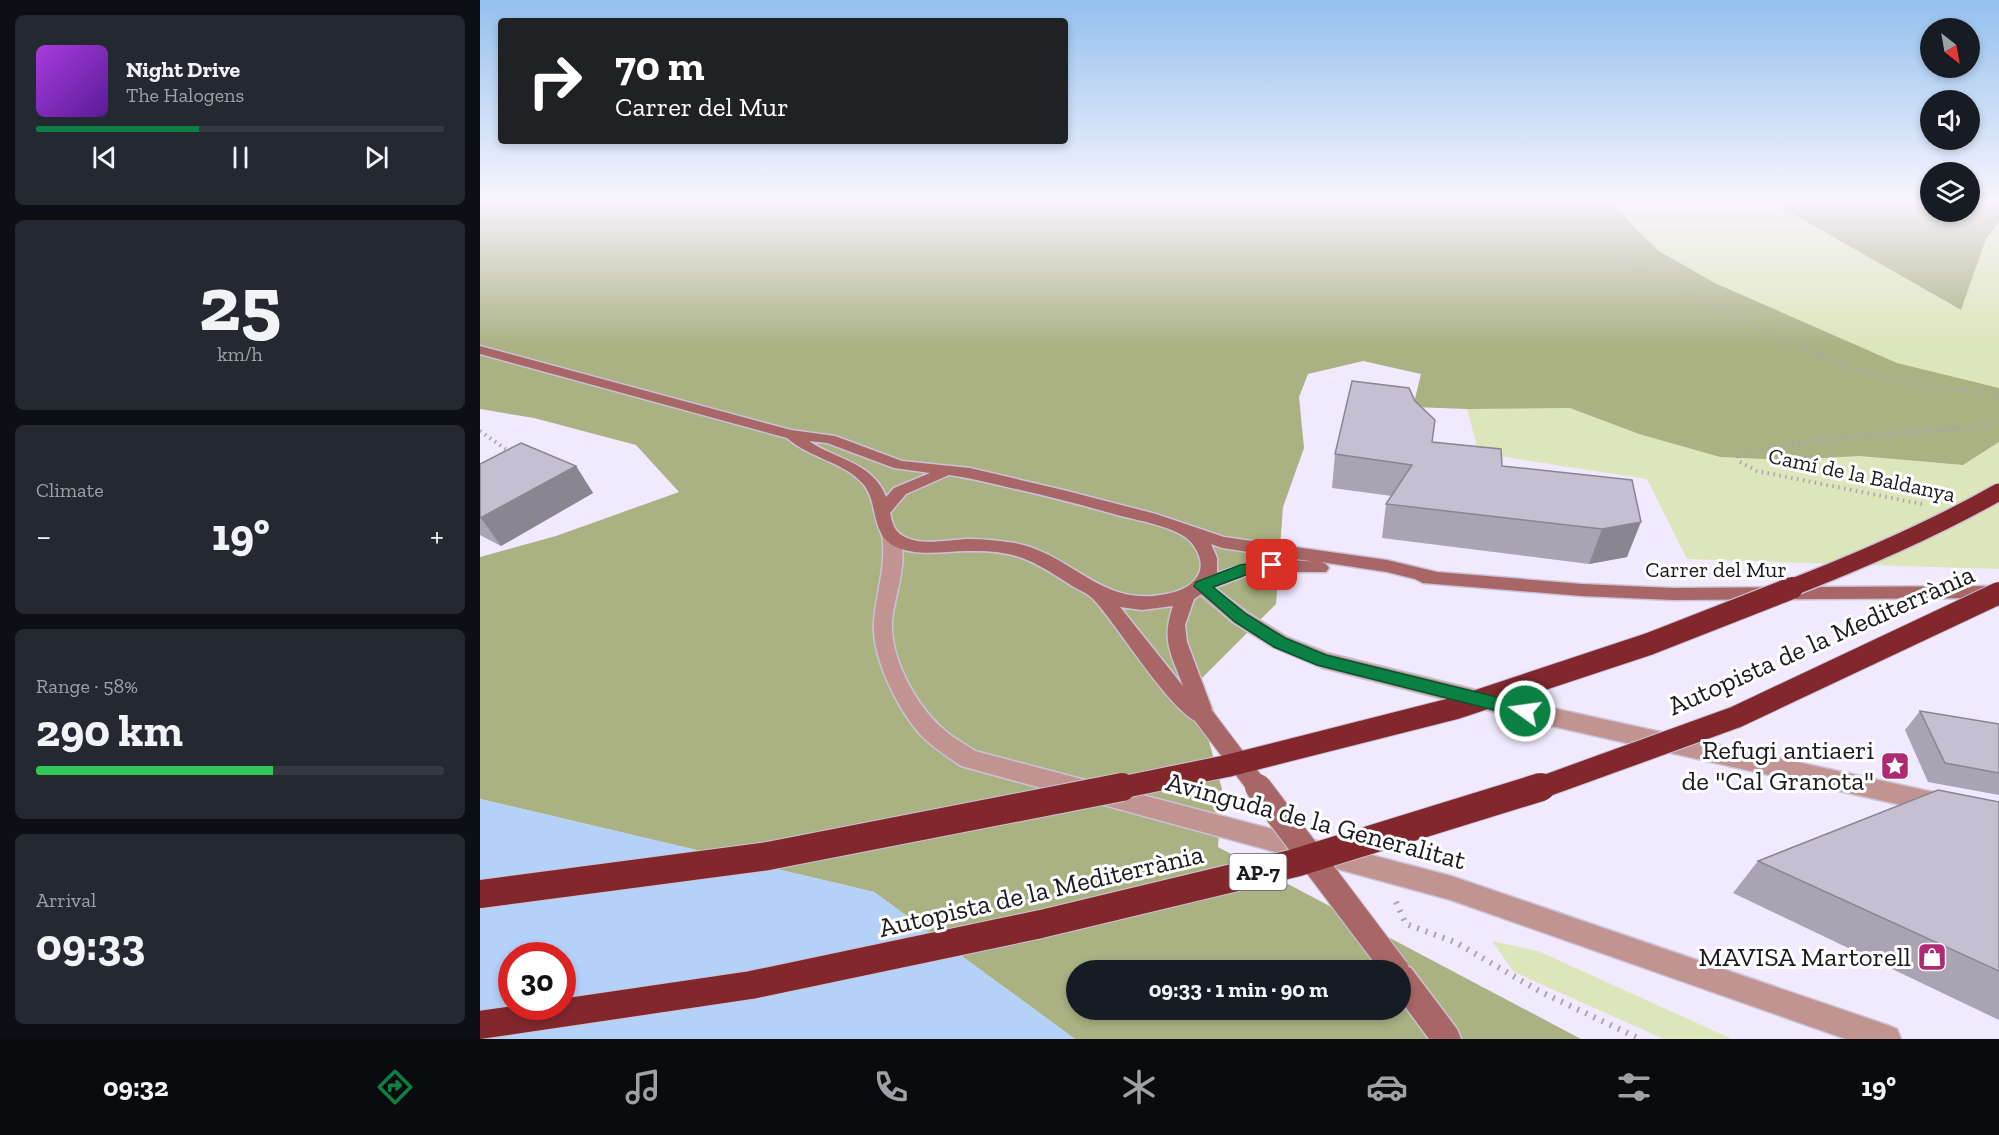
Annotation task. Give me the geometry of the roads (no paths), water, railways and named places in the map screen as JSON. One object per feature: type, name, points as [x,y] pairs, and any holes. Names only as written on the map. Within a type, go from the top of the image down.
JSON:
[{"type":"highway","points":[[480,894],[768,856],[1005,811],[1227,766],[1456,708],[1649,644],[1854,563],[1965,512],[1999,492]]},
{"type":"highway","name":"Autopista de la Mediterrània","points":[[480,1025],[751,985],[1041,924],[1295,863],[1517,796],[1736,717],[1999,592]]},
{"type":"main road","points":[[480,350],[790,434],[812,450],[852,468],[867,478],[877,495],[882,520],[890,536],[901,543],[916,546],[996,546],[1026,552],[1046,561],[1097,593],[1133,635],[1171,688],[1203,715],[1388,960]]},
{"type":"main road","name":"Carrer del Mur","points":[[790,434],[830,439],[898,465],[987,477],[1064,495],[1222,542],[1387,566],[1433,577]]},
{"type":"main road","points":[[882,512],[891,499],[910,485],[954,472]]},
{"type":"main road","points":[[1189,531],[1203,544],[1210,559],[1209,572],[1193,590],[1176,625],[1177,642],[1203,715]]},
{"type":"main road","name":"Carrer del Mur","points":[[1097,593],[1121,602],[1140,605],[1163,603],[1246,569],[1272,565],[1301,566],[1380,576],[1433,577],[1581,590],[1673,594],[1999,592]]},
{"type":"main road","points":[[1411,991],[1447,1039]]},
{"type":"street","name":"Avinguda de la Generalitat","points":[[890,536],[894,567],[883,624],[886,649],[896,677],[910,702],[934,734],[969,759],[1451,888],[1887,1039]]},
{"type":"street","points":[[1193,590],[1280,642],[1323,660],[1537,713],[1953,806]]},
{"type":"water","points":[[480,799],[874,892],[1075,1039],[480,1039]]},
{"type":"place","name":"Refugi antiaeri de \"Cal Granota\"","points":[[1895,766]]},
{"type":"place","name":"MAVISA Martorell","points":[[1932,957]]}]
